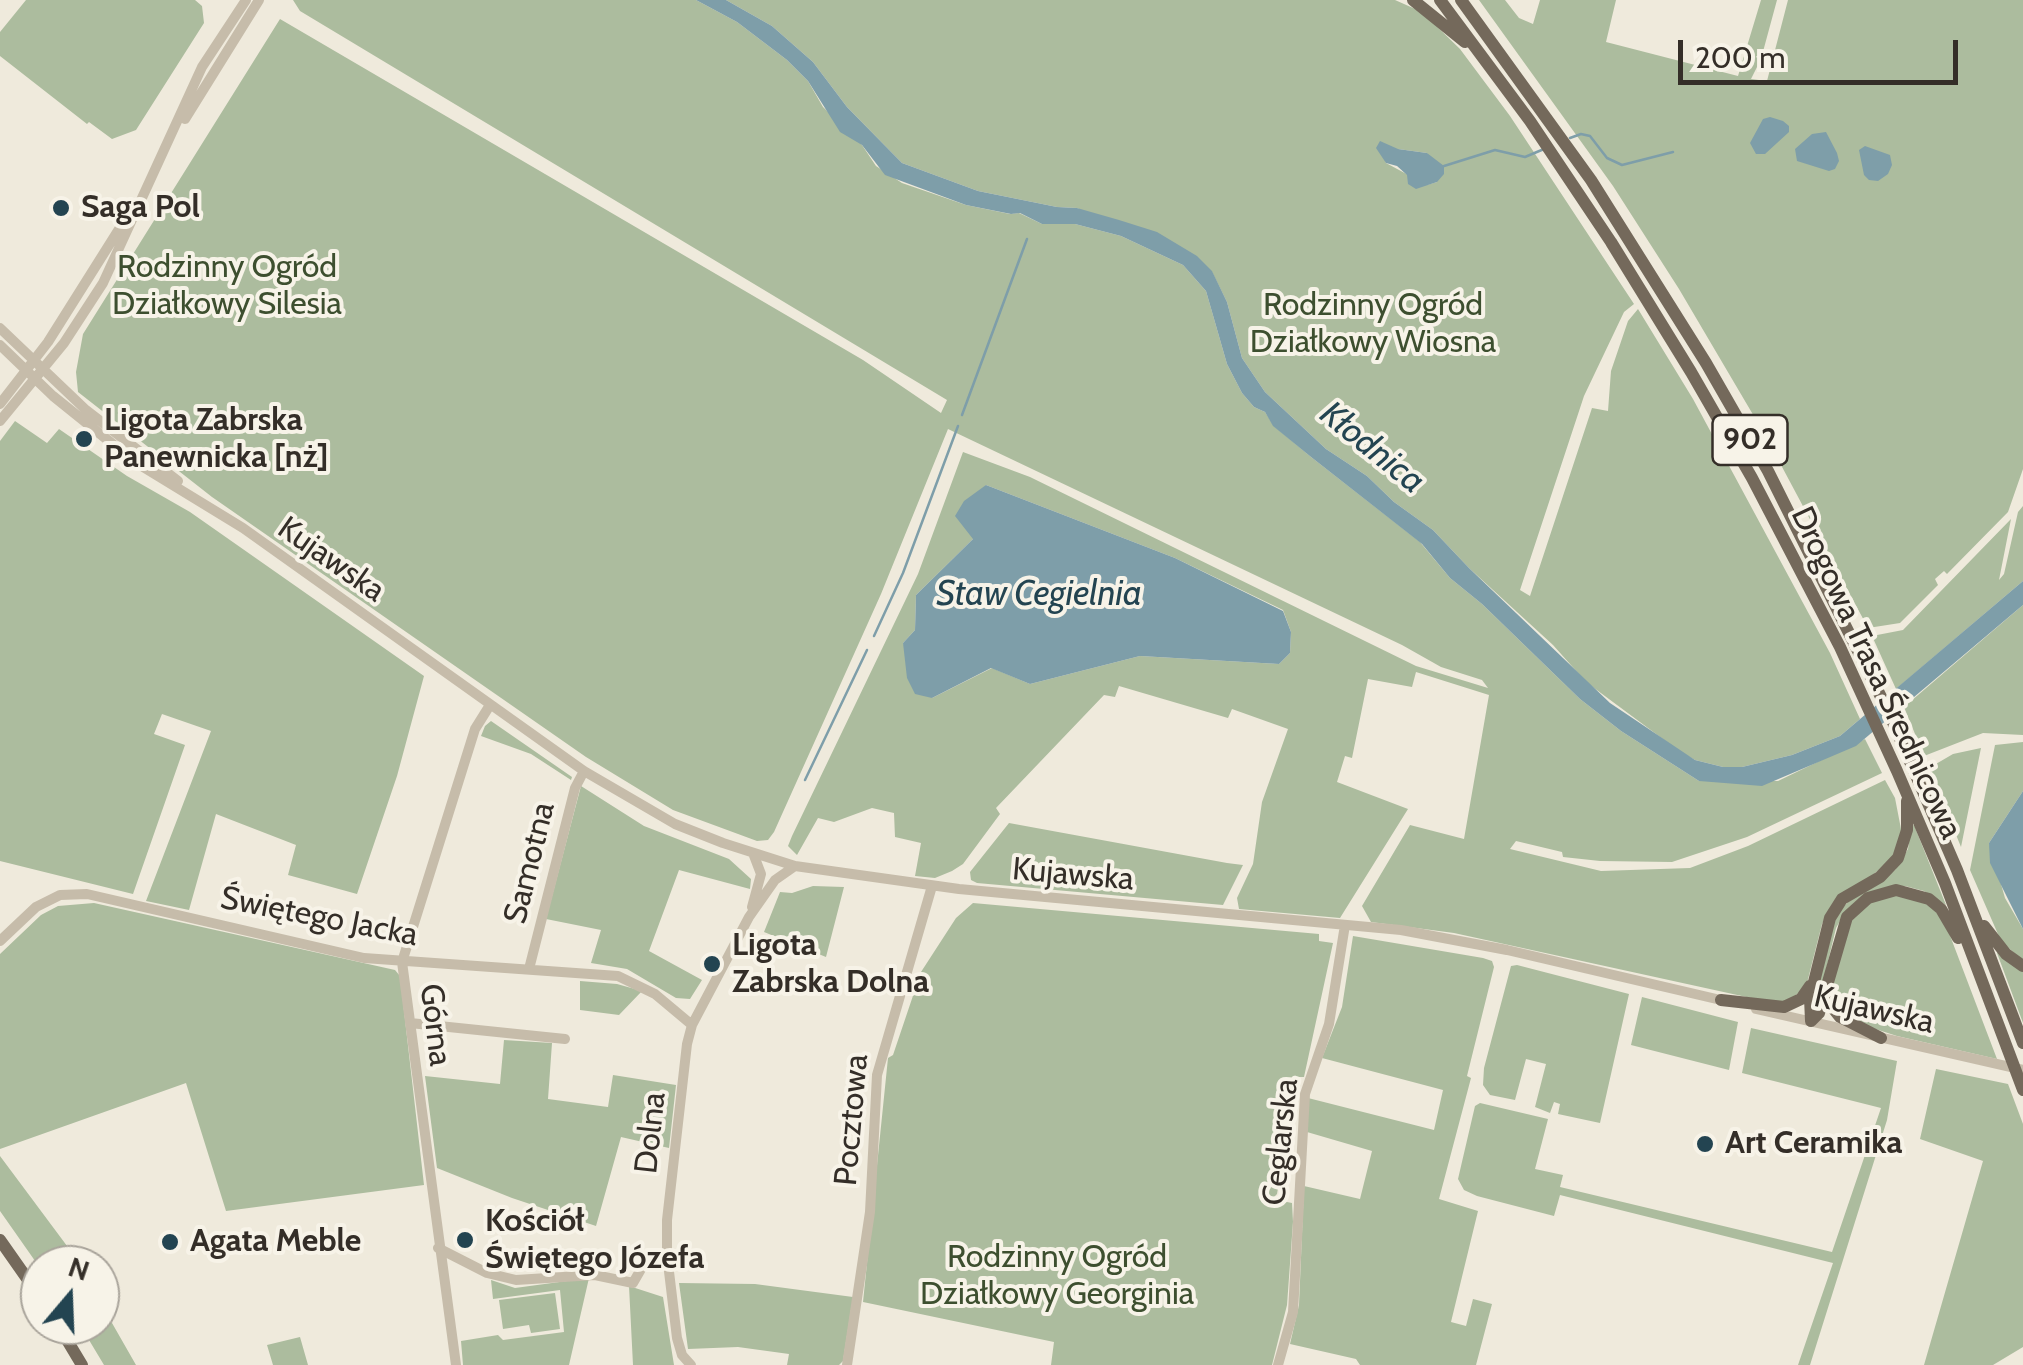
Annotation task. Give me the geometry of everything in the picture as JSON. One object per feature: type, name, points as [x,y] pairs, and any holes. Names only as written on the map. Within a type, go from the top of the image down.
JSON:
[{"type":"main road","points":[[1413,0],[1464,40],[1500,79]]},
{"type":"main road","name":"Drogowa Trasa Średnicowa","points":[[1440,0],[1530,121],[1632,274],[1729,437],[1840,648],[1907,795],[2023,1090]]},
{"type":"main road","name":"Drogowa Trasa Średnicowa","points":[[1461,0],[1638,252],[1768,471],[1856,642],[1922,788],[2023,1042]]},
{"type":"main road","points":[[1472,0],[1503,55]]},
{"type":"main road","points":[[1811,1021],[1820,1013],[1822,971],[1835,908],[1852,892],[1880,877],[1898,858],[1907,830],[1907,795]]},
{"type":"main road","points":[[1720,1000],[1784,1008],[1794,1004],[1822,971],[1847,917],[1868,898],[1896,890],[1929,899],[1940,909],[1982,983]]},
{"type":"main road","points":[[1974,912],[2006,954],[2023,966]]},
{"type":"main road","points":[[1822,971],[1829,998],[1840,1018],[1881,1038]]},
{"type":"main road","points":[[0,1240],[20,1268]]},
{"type":"street","points":[[170,141],[259,0]]},
{"type":"street","points":[[0,421],[29,374],[64,343],[102,283],[202,67],[244,2]]},
{"type":"street","points":[[38,364],[48,342],[146,190]]},
{"type":"street","name":"Kujawska","points":[[0,328],[5,345],[29,374],[134,462],[210,507]]},
{"type":"street","points":[[0,404],[15,370],[5,345],[30,348],[48,342]]},
{"type":"street","name":"Kujawska","points":[[5,345],[38,364],[100,422],[210,507],[584,771],[675,824],[753,854],[794,866],[932,886],[1448,938],[2023,1070]]},
{"type":"street","points":[[10,388],[29,374]]},
{"type":"street","name":"Górna","points":[[456,1365],[402,962],[475,729],[490,705]]},
{"type":"street","name":"Samotna","points":[[528,969],[575,788],[584,771]]},
{"type":"street","points":[[753,854],[762,874]]},
{"type":"street","points":[[774,860],[775,880]]},
{"type":"street","name":"Dolna","points":[[749,918],[762,874],[774,860]]},
{"type":"street","name":"Dolna","points":[[691,1365],[682,1356],[677,1338],[666,1255],[684,1064],[692,1025],[749,918],[775,880],[794,866]]},
{"type":"street","name":"Pocztowa","points":[[846,1365],[870,1212],[877,1075],[932,886]]},
{"type":"street","name":"Świętego Jacka","points":[[0,941],[36,907],[60,895],[87,894],[364,958],[618,976],[656,994],[692,1025]]},
{"type":"street","name":"Ceglarska","points":[[1278,1365],[1293,1312],[1305,1094],[1329,1024],[1345,926]]},
{"type":"street","points":[[410,1023],[565,1038]]},
{"type":"street","points":[[438,1248],[487,1274],[516,1280],[595,1276],[633,1283],[644,1260],[666,1255]]},
{"type":"green space","points":[[26,0],[195,0],[202,6],[204,23],[136,130],[112,139],[0,56],[0,32]]},
{"type":"green space","name":"Rodzinny Ogród Działkowy Silesia","points":[[293,0],[696,0],[737,22],[787,60],[876,166],[902,183],[966,205],[1019,213],[1042,224],[1075,224],[1121,236],[1183,265],[1206,291],[1227,364],[1254,407],[1265,412],[1274,426],[1420,542],[1450,578],[1580,699],[1621,731],[1699,781],[1778,781],[1865,739],[1882,773],[1747,837],[1672,862],[1563,857],[1562,852],[1516,841],[1510,849],[1601,871],[1690,868],[1748,846],[1885,780],[1895,798],[1901,829],[1901,840],[1890,861],[1829,910],[1806,987],[1783,1005],[1454,933],[1371,922],[1362,906],[1410,825],[1464,839],[1489,695],[1416,672],[1412,687],[1368,679],[1352,758],[1345,756],[1337,782],[1408,809],[1340,918],[1239,909],[1237,898],[1253,864],[1262,802],[1288,729],[1232,709],[1228,718],[1119,686],[1115,697],[1104,695],[996,808],[1000,814],[963,864],[952,871],[935,878],[915,876],[921,843],[895,837],[894,813],[872,808],[834,822],[818,818],[797,855],[788,846],[792,836],[918,574],[963,452],[1030,477],[1416,666],[1488,688],[1482,680],[1441,667],[948,429],[881,594],[774,832],[768,840],[757,841],[673,810],[586,757],[212,497],[78,392],[76,372],[83,334],[280,19],[863,360],[941,413],[947,400],[300,11]],"holes":[[[986,485],[1175,558],[1283,610],[1291,632],[1290,653],[1279,664],[1140,656],[1030,684],[992,668],[932,698],[903,643],[915,630],[916,595],[974,538]]]},
{"type":"green space","name":"Rodzinny Ogród Działkowy Wiosna","points":[[726,0],[1395,0],[1422,12],[1460,49],[1510,116],[1634,304],[1624,312],[1584,396],[1520,590],[1530,596],[1592,408],[1608,411],[1611,371],[1628,321],[1638,309],[1693,399],[1830,653],[1860,719],[1840,736],[1792,755],[1742,767],[1695,760],[1679,751],[1586,682],[1433,530],[1394,502],[1367,476],[1326,449],[1265,392],[1242,358],[1227,302],[1212,272],[1077,208],[978,191],[902,163],[847,107],[813,62],[772,26]],"holes":[[[1398,149],[1427,153],[1437,182],[1427,185],[1386,163],[1384,156]]]},
{"type":"green space","points":[[1479,0],[1505,0],[1519,18],[1533,24],[1540,0],[1616,0],[1606,42],[1738,76],[1761,0],[1777,0],[1761,59],[1751,79],[1767,81],[1788,0],[2023,0],[2023,469],[2008,512],[1947,574],[1944,571],[1935,579],[1938,585],[1900,623],[1868,628],[1765,435],[1679,289],[1613,186]]},
{"type":"green space","points":[[15,421],[47,443],[59,429],[127,476],[190,512],[424,676],[397,776],[357,894],[288,875],[296,845],[216,814],[189,910],[146,901],[211,731],[162,714],[154,734],[185,745],[133,894],[0,861],[0,441]]},
{"type":"green space","points":[[2023,506],[2023,581],[1896,689],[1872,636],[1903,630],[2011,519],[1999,580]]},
{"type":"green space","points":[[2023,605],[2023,735],[1983,733],[1924,756],[1904,707]]},
{"type":"green space","points":[[491,721],[572,777],[571,780],[531,754],[481,736]]},
{"type":"green space","points":[[2023,742],[2023,791],[1989,843],[2005,898],[2023,929],[2023,961],[2001,941],[1970,870],[1995,745]]},
{"type":"green space","points":[[1981,748],[1961,847],[1929,768],[1953,754]]},
{"type":"green space","points":[[581,786],[644,826],[729,859],[751,879],[750,889],[679,870],[649,951],[702,980],[690,999],[676,998],[627,969],[591,963],[601,930],[546,919]]},
{"type":"green space","points":[[1009,823],[1243,865],[1223,905],[971,880],[970,872]]},
{"type":"green space","points":[[1914,825],[1946,905],[1924,891],[1887,887],[1845,912],[1836,928],[1812,1017],[1827,941],[1838,912],[1895,870],[1908,849]]},
{"type":"green space","points":[[813,886],[844,887],[826,957],[764,932],[780,892],[792,893]]},
{"type":"green space","points":[[1889,895],[1920,899],[1946,925],[1997,1059],[1897,1036],[1860,1024],[1838,1009],[1832,988],[1850,920],[1871,901]]},
{"type":"green space","points":[[94,903],[395,970],[400,976],[424,1185],[226,1211],[186,1083],[0,1149],[0,954],[41,915],[58,906]]},
{"type":"green space","name":"Rodzinny Ogród Działkowy Georginia","points":[[973,903],[1319,934],[1319,941],[1333,943],[1304,1077],[1299,1077],[1294,1092],[1277,1194],[1272,1199],[1292,1203],[1293,1222],[1287,1305],[1272,1365],[1051,1365],[1054,1342],[863,1302],[888,1058],[893,1055],[921,972],[956,918]]},
{"type":"green space","points":[[1353,936],[1483,958],[1492,961],[1494,967],[1467,1076],[1471,1078],[1439,1199],[1478,1211],[1451,1322],[1466,1326],[1473,1299],[1492,1304],[1476,1365],[1360,1365],[1356,1359],[1290,1344],[1299,1305],[1304,1186],[1360,1199],[1372,1151],[1307,1132],[1308,1098],[1434,1130],[1443,1090],[1322,1058],[1342,1007]]},
{"type":"green space","points":[[1997,953],[2023,972],[2023,1023]]},
{"type":"green space","points":[[1511,966],[1629,994],[1600,1123],[1558,1114],[1560,1104],[1554,1102],[1550,1113],[1535,1107],[1546,1064],[1526,1059],[1515,1100],[1490,1095],[1483,1085]]},
{"type":"green space","points":[[580,981],[642,991],[619,1015],[580,1010]]},
{"type":"green space","points":[[1642,997],[1738,1022],[1729,1070],[1631,1045]]},
{"type":"green space","points":[[1751,1028],[1897,1061],[1887,1120],[1810,1365],[1798,1365],[1833,1263],[1560,1195],[1554,1216],[1477,1196],[1464,1190],[1458,1179],[1475,1106],[1480,1103],[1548,1119],[1535,1169],[1563,1175],[1560,1187],[1832,1252],[1881,1108],[1742,1073]]},
{"type":"green space","points":[[504,1040],[552,1043],[548,1099],[608,1107],[613,1075],[676,1085],[669,1148],[621,1137],[596,1226],[437,1168],[425,1076],[500,1084]]},
{"type":"green space","points":[[1936,1069],[2008,1084],[2023,1124],[2023,1347],[1993,1365],[1924,1365],[1983,1161],[1920,1139]]},
{"type":"green space","points":[[0,1156],[66,1245],[24,1245],[0,1211]]},
{"type":"green space","points":[[589,1278],[569,1365],[463,1365],[461,1341],[564,1332],[560,1290],[493,1299],[491,1280],[515,1288]]},
{"type":"green space","points":[[679,1283],[755,1284],[853,1297],[843,1361],[839,1365],[787,1365],[789,1354],[738,1347],[688,1349]]},
{"type":"green space","points":[[629,1286],[663,1297],[674,1365],[633,1365]]},
{"type":"green space","points":[[555,1293],[560,1329],[531,1333],[529,1325],[503,1329],[499,1300]]},
{"type":"green space","points":[[120,1337],[136,1365],[104,1365],[92,1345],[120,1345]]},
{"type":"green space","points":[[300,1337],[308,1365],[273,1365],[267,1345]]},
{"type":"water","points":[[696,0],[726,0],[772,26],[813,62],[847,107],[902,163],[978,191],[1077,208],[1119,220],[1157,232],[1197,256],[1212,271],[1227,302],[1242,358],[1265,392],[1326,449],[1367,476],[1394,502],[1433,530],[1610,703],[1695,760],[1742,767],[1792,755],[1840,736],[2023,581],[2023,605],[1856,746],[1762,786],[1699,781],[1621,731],[1580,699],[1450,578],[1422,544],[1273,426],[1265,412],[1254,407],[1227,364],[1206,291],[1183,265],[1121,236],[1075,224],[1042,224],[1020,213],[966,205],[885,175],[862,145],[840,132],[808,81],[787,60],[737,22]]},
{"type":"water","points":[[1763,119],[1783,121],[1789,132],[1765,154],[1756,154],[1750,143]]},
{"type":"water","points":[[1826,132],[1839,161],[1835,169],[1829,171],[1797,161],[1795,149],[1812,134]]},
{"type":"water","points":[[1380,141],[1398,149],[1427,153],[1444,166],[1444,174],[1437,182],[1416,189],[1397,166],[1386,163],[1376,148]]},
{"type":"water","points":[[1865,146],[1890,155],[1892,165],[1888,174],[1878,181],[1864,175],[1859,150]]},
{"type":"water","name":"Staw Cegielnia","points":[[986,485],[1175,558],[1283,611],[1291,632],[1290,653],[1279,664],[1140,656],[1030,684],[991,668],[932,698],[915,694],[907,678],[903,643],[915,630],[916,595],[973,539],[955,516],[964,501]]},
{"type":"water","points":[[2023,791],[2023,929],[1990,863],[1989,843]]},
{"type":"waterway","points":[[1570,138],[1590,136],[1607,158],[1622,165],[1673,152]]},
{"type":"waterway","points":[[1444,166],[1495,150],[1525,157],[1544,149]]},
{"type":"waterway","points":[[962,415],[1027,239]]},
{"type":"waterway","points":[[874,636],[903,573],[958,426]]},
{"type":"waterway","points":[[805,780],[867,650]]},
{"type":"place","name":"Saga Pol","points":[[61,208]]},
{"type":"place","name":"Ligota Zabrska Panewnicka [nż]","points":[[84,439]]},
{"type":"place","name":"Ligota Zabrska Dolna","points":[[712,964]]},
{"type":"place","name":"Art Ceramika","points":[[1705,1144]]},
{"type":"place","name":"Kościół Świętego Józefa","points":[[465,1240]]},
{"type":"place","name":"Agata Meble","points":[[170,1242]]},
{"type":"water label","name":"Kłodnica","points":[[1372,448]]}]
